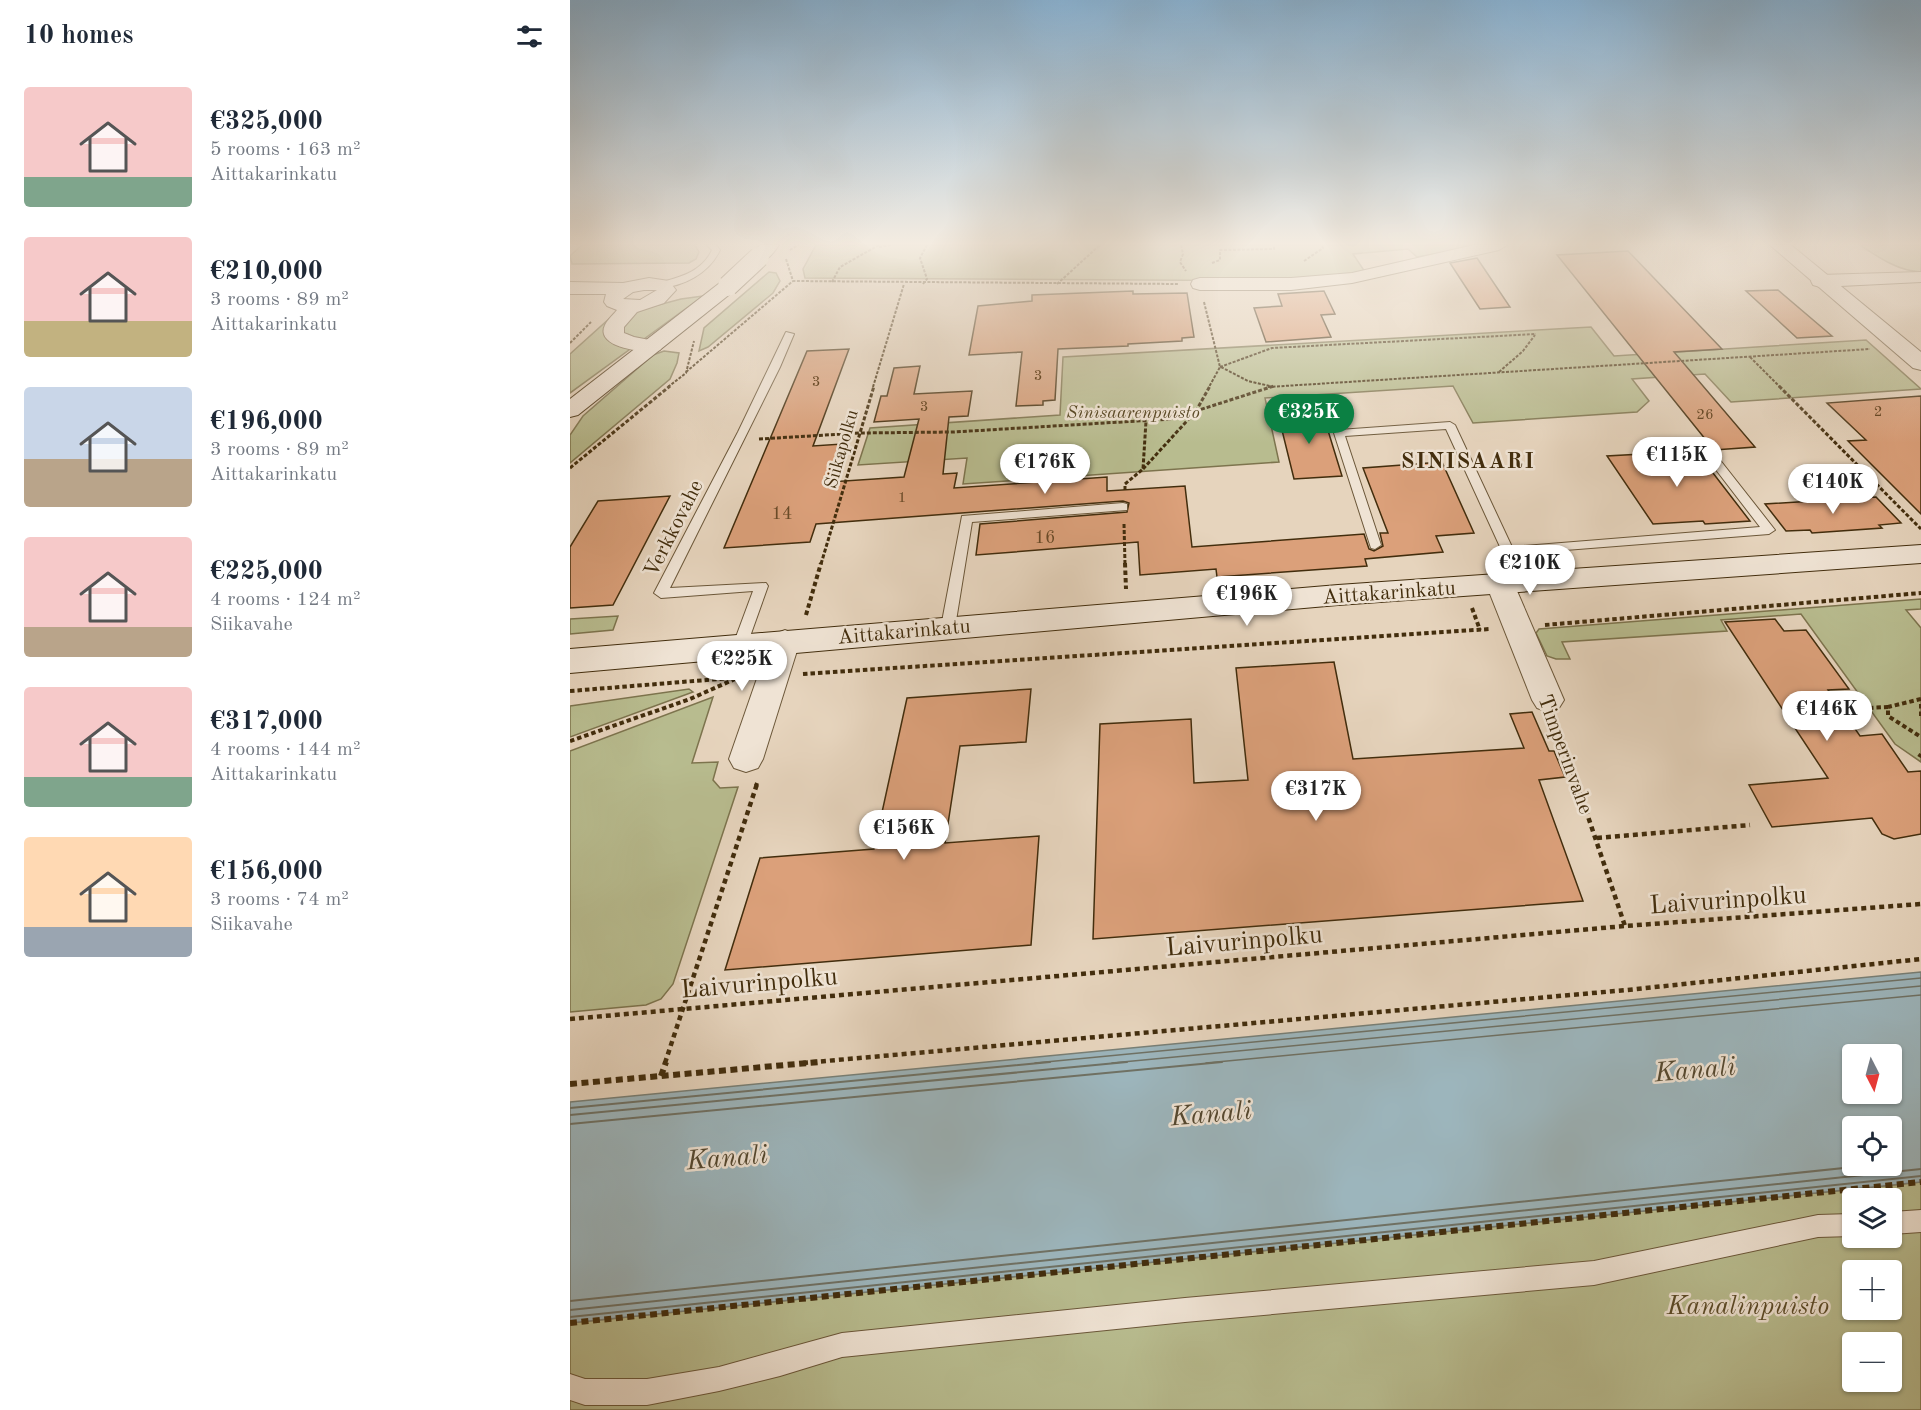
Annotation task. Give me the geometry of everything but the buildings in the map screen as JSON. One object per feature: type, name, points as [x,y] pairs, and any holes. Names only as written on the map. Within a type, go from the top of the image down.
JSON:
[{"type":"main road","points":[[570,410],[696,311]]},
{"type":"main road","points":[[1857,311],[1921,363]]},
{"type":"main road","name":"Aittakarinkatu","points":[[570,661],[740,645],[795,631],[948,627],[1921,554]]},
{"type":"street","points":[[621,311],[614,326],[614,336],[629,343],[653,346]]},
{"type":"street","name":"Timperinvahe","points":[[1511,583],[1518,627],[1548,700]]},
{"type":"street","points":[[753,767],[773,676],[795,631]]},
{"type":"lane","name":"Verkkovahe","points":[[740,645],[760,586],[661,593],[698,517],[766,389],[789,334]]},
{"type":"lane","points":[[1375,544],[1339,433],[1450,425],[1508,551],[1511,583]]},
{"type":"lane","points":[[1508,551],[1769,531],[1716,462]]},
{"type":"lane","points":[[948,627],[966,519],[1123,507]]},
{"type":"lane","points":[[1902,1222],[1921,1221]]},
{"type":"lane","points":[[570,1387],[585,1392],[647,1392],[780,1364],[842,1345],[1185,1310],[1594,1273],[1818,1226],[1842,1225]]},
{"type":"path","points":[[570,468],[760,311]]},
{"type":"path","name":"Siikapolku","points":[[795,631],[860,433],[896,311]]},
{"type":"path","points":[[1205,311],[1220,367],[1248,381],[1272,386]]},
{"type":"path","points":[[570,343],[598,316]]},
{"type":"path","points":[[1143,469],[1196,411],[1220,367],[1272,348],[1536,334],[1523,351],[1498,372]]},
{"type":"path","points":[[686,373],[695,339]]},
{"type":"path","points":[[740,441],[860,433],[954,432],[1171,419],[1272,386],[1900,346]]},
{"type":"path","points":[[1749,357],[1921,529]]},
{"type":"path","points":[[570,691],[1518,627],[1921,593]]},
{"type":"path","points":[[570,741],[690,699],[739,678]]},
{"type":"path","points":[[1824,710],[1888,707],[1921,699]]},
{"type":"path","name":"Timperinvahe","points":[[1548,700],[1597,838],[1625,926]]},
{"type":"path","points":[[1921,704],[1921,718]]},
{"type":"path","points":[[1888,707],[1888,716],[1921,737]]},
{"type":"path","points":[[661,1076],[753,767]]},
{"type":"path","points":[[1597,838],[1750,825]]},
{"type":"path","name":"Laivurinpolku","points":[[570,1019],[1625,926],[1921,904]]},
{"type":"path","points":[[570,1083],[1627,990],[1921,959]]},
{"type":"path","points":[[570,1323],[1921,1182]]},
{"type":"green space","points":[[618,311],[628,313],[636,311],[683,311],[570,393],[570,354]]},
{"type":"green space","points":[[724,311],[752,311],[708,347],[699,351],[704,328]]},
{"type":"green space","name":"Sinisaarenpuisto","points":[[1591,327],[1614,356],[1866,340],[1921,389],[1731,402],[1705,374],[1632,379],[1649,401],[1637,412],[1473,423],[1453,386],[1265,398],[1279,462],[963,484],[967,458],[858,465],[870,428],[1060,415],[1063,357]]},
{"type":"green space","points":[[664,351],[679,353],[670,379],[570,463],[570,435],[583,416],[653,355]]},
{"type":"green space","points":[[1921,599],[1921,609],[1906,610],[1921,628],[1921,762],[1895,744],[1801,614],[1721,620],[1727,631],[1562,642],[1570,659],[1556,659],[1547,656],[1536,633],[1539,629]]},
{"type":"green space","points":[[618,616],[613,630],[570,634],[570,619]]},
{"type":"green space","points":[[689,689],[693,692],[570,737],[570,706]]},
{"type":"green space","points":[[713,697],[692,763],[718,762],[713,780],[720,788],[738,787],[673,984],[661,999],[646,1005],[570,1012],[570,751]]},
{"type":"green space","name":"Kanalinpuisto","points":[[1921,1182],[1921,1410],[570,1410],[570,1323],[1842,1190],[1842,1248],[1902,1248],[1902,1188],[1864,1188]]},
{"type":"water","name":"Kanali","points":[[1921,972],[1921,1182],[1842,1188],[1842,1190],[570,1323],[570,1102]]},
{"type":"district","name":"SINISAARI","points":[[1468,460]]}]
